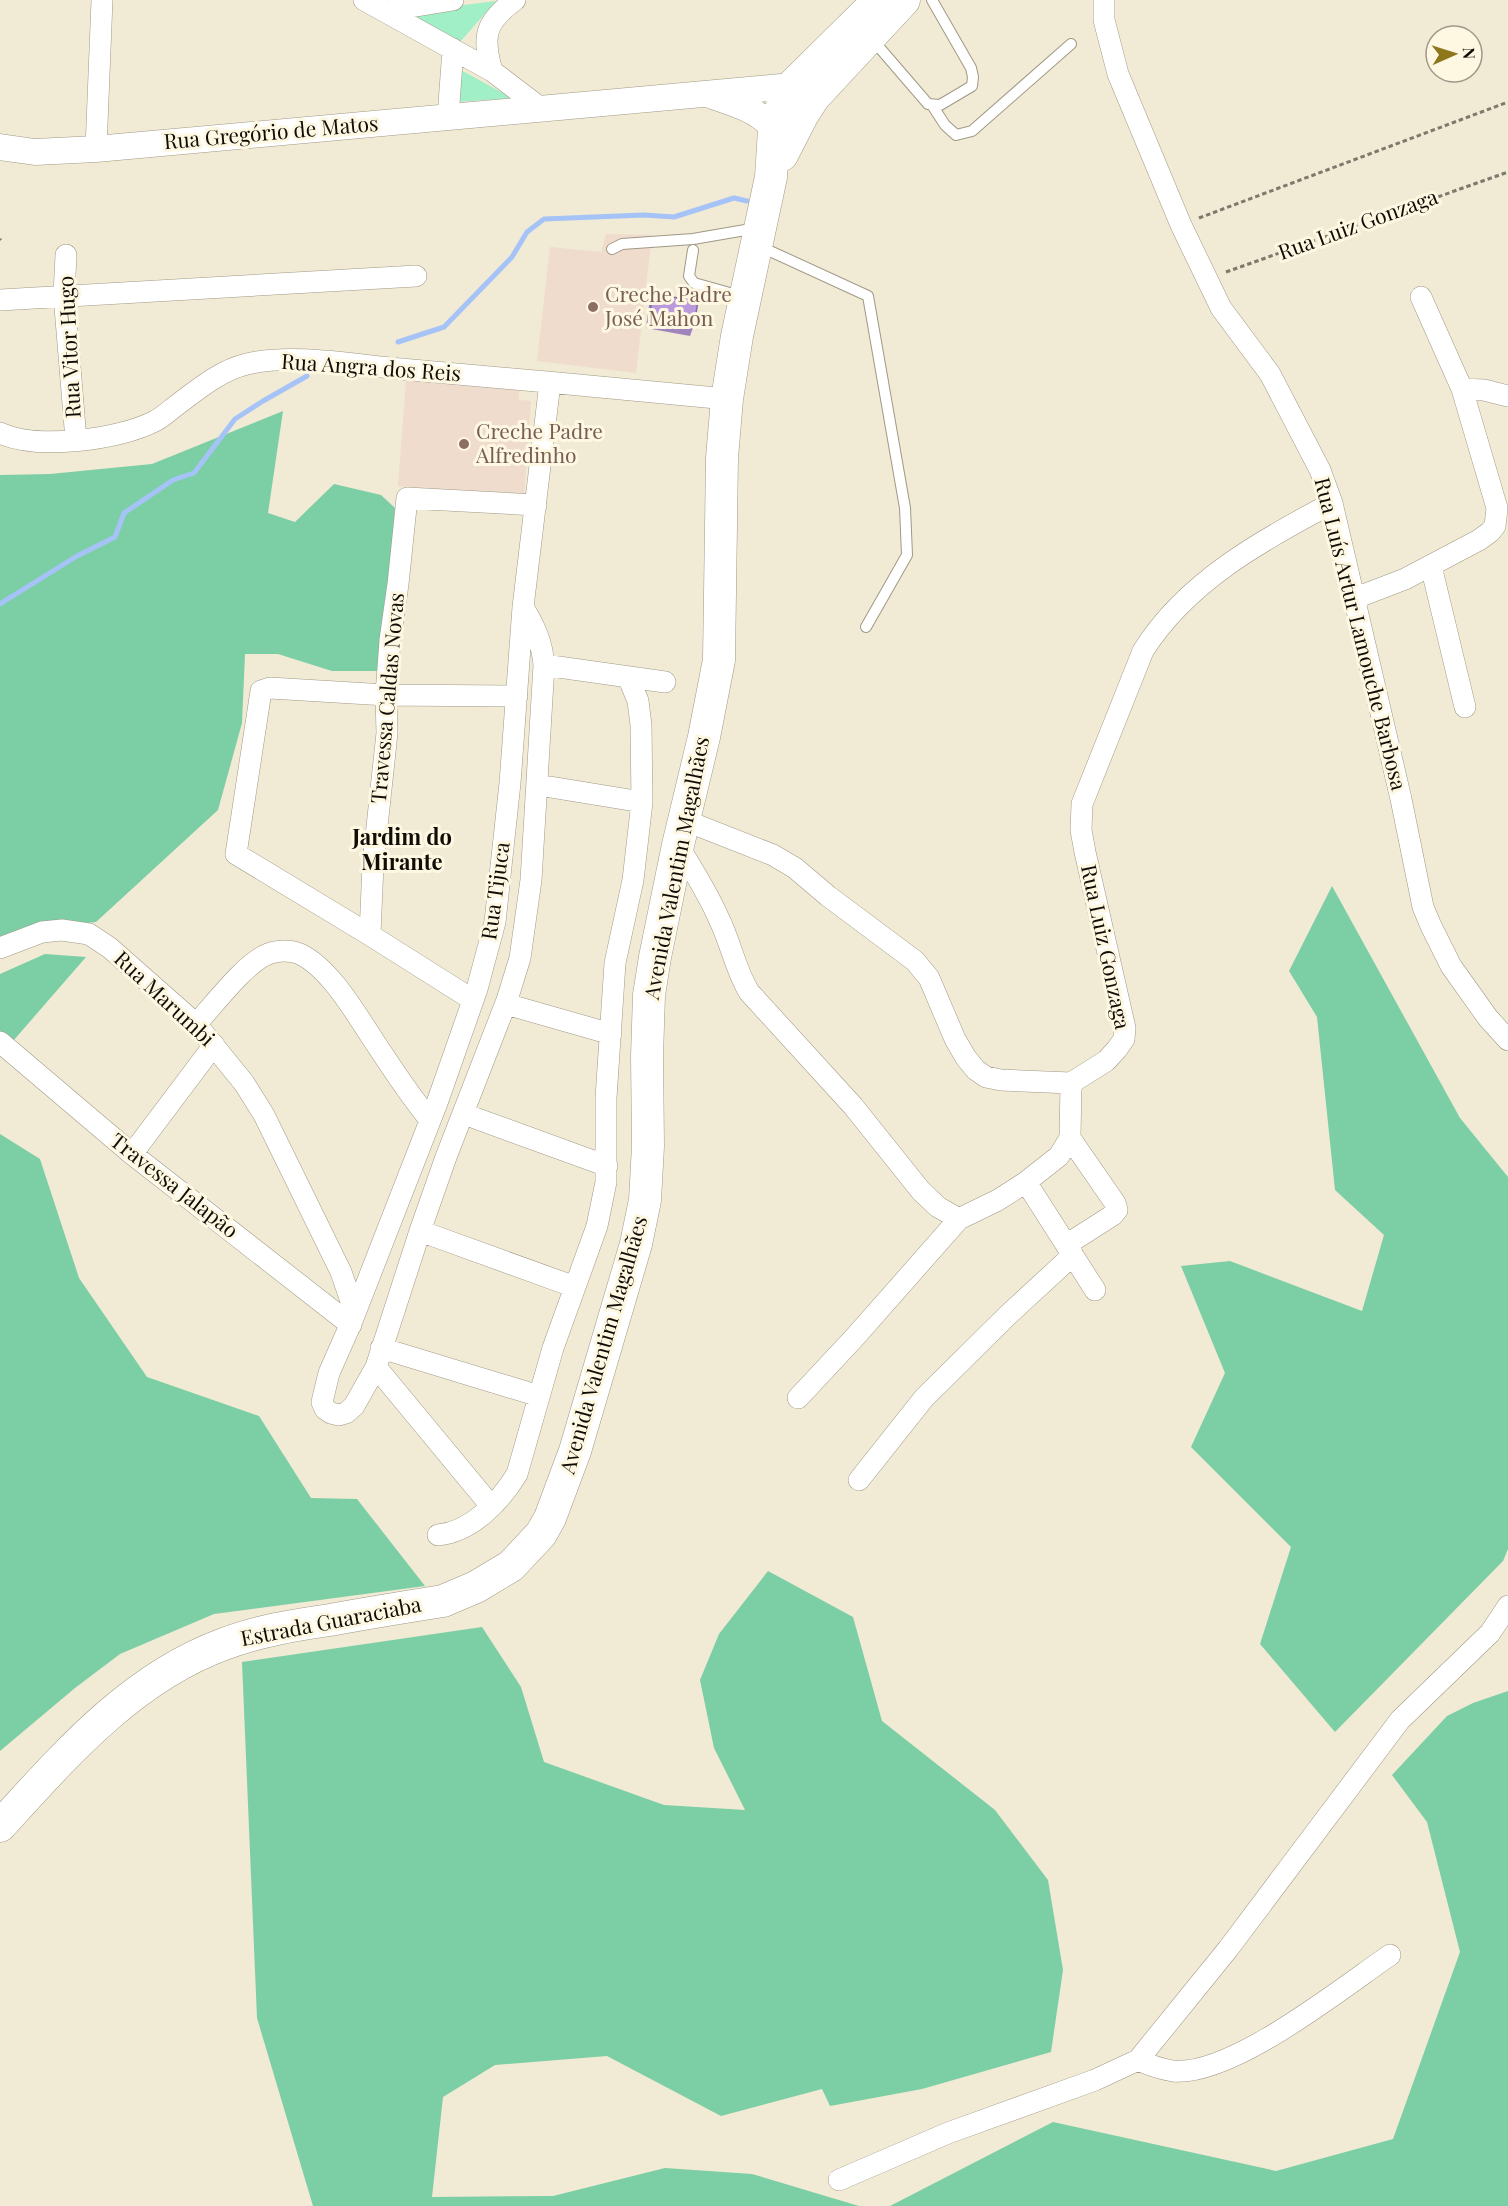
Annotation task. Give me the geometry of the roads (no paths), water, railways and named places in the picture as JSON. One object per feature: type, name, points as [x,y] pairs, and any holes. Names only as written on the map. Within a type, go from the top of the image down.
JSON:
[{"type":"main road","name":"Avenida Valentim Magalhães","points":[[803,91],[879,0]]},
{"type":"main road","name":"Avenida Valentim Magalhães","points":[[443,1601],[476,1587],[511,1566],[541,1534],[550,1518],[579,1440],[636,1244],[645,1200],[648,1146],[646,1056],[649,995],[681,832],[704,737],[719,660],[722,458],[727,399],[744,297],[783,134],[784,100],[803,91],[870,37],[904,0]]},
{"type":"main road","name":"Estrada Guaraciaba","points":[[0,1826],[47,1774],[115,1708],[175,1666],[224,1644],[270,1630],[443,1601]]},
{"type":"street","points":[[96,149],[102,0]]},
{"type":"street","points":[[364,0],[492,71],[542,109]]},
{"type":"street","points":[[386,11],[453,0]]},
{"type":"street","points":[[492,71],[486,43],[488,26],[498,13],[515,0]]},
{"type":"street","name":"Rua Luís Artur Lamouche Barbosa","points":[[1104,0],[1104,20],[1118,74],[1181,225],[1221,308],[1270,374],[1320,470],[1332,503],[1424,907],[1451,966],[1488,1018],[1508,1040]]},
{"type":"street","points":[[448,117],[453,50]]},
{"type":"street","name":"Rua Gregório de Matos","points":[[0,147],[35,153],[96,149],[707,94],[803,91]]},
{"type":"street","points":[[707,94],[761,116],[783,134]]},
{"type":"street","name":"Rua Vitor Hugo","points":[[66,255],[64,294],[76,440]]},
{"type":"street","points":[[0,300],[64,294],[416,276]]},
{"type":"street","points":[[1353,599],[1405,579],[1490,532],[1497,516],[1489,477],[1462,389],[1421,297]]},
{"type":"street","name":"Rua Angra dos Reis","points":[[0,433],[28,442],[76,440],[116,435],[155,421],[199,388],[225,373],[247,364],[278,360],[322,362],[727,399]]},
{"type":"street","name":"Rua Tijuca","points":[[378,1358],[354,1406],[346,1413],[339,1415],[325,1408],[322,1402],[329,1373],[353,1319],[430,1120],[473,1000],[495,922],[510,783],[523,607],[550,383]]},
{"type":"street","points":[[1462,389],[1485,390],[1508,396]]},
{"type":"street","name":"Travessa Caldas Novas","points":[[370,935],[374,864],[387,734],[386,695],[390,640],[407,498],[536,505]]},
{"type":"street","name":"Rua Luiz Gonzaga","points":[[1071,1083],[1106,1061],[1124,1039],[1125,1028],[1081,830],[1082,804],[1143,651],[1162,624],[1198,589],[1272,535],[1332,503]]},
{"type":"street","points":[[1431,566],[1465,707]]},
{"type":"street","points":[[378,1358],[420,1231],[506,1004],[520,958],[527,915],[538,785],[540,705],[544,665],[543,649],[537,630],[523,607]]},
{"type":"street","points":[[544,665],[629,679],[665,682]]},
{"type":"street","points":[[438,1536],[464,1529],[492,1506],[507,1490],[516,1474],[539,1396],[603,1203],[607,1166],[606,1098],[615,963],[633,880],[642,802],[641,725],[638,701],[629,679]]},
{"type":"street","points":[[473,1000],[236,854],[261,691],[270,688],[386,695],[517,696]]},
{"type":"street","points":[[538,785],[642,802]]},
{"type":"street","points":[[681,832],[773,855],[795,868],[828,896],[915,961],[929,978],[955,1039],[966,1058],[976,1070],[986,1077],[1001,1080],[1071,1083],[1070,1138],[1059,1156],[998,1200],[959,1219],[798,1398]]},
{"type":"street","points":[[681,832],[749,992],[853,1106],[921,1191],[938,1207],[959,1219]]},
{"type":"street","name":"Rua Marumbi","points":[[0,948],[42,932],[62,930],[89,934],[110,948],[196,1024],[244,1083],[264,1115],[341,1272],[353,1319]]},
{"type":"street","points":[[196,1024],[250,965],[269,953],[284,951],[299,954],[338,987],[411,1098],[430,1120]]},
{"type":"street","points":[[506,1004],[611,1034]]},
{"type":"street","name":"Travessa Jalapão","points":[[0,1042],[132,1154],[353,1319]]},
{"type":"street","points":[[132,1154],[214,1045]]},
{"type":"street","points":[[464,1114],[607,1166]]},
{"type":"street","points":[[859,1480],[924,1398],[1070,1250],[1113,1215],[1116,1210],[1115,1203],[1070,1138]]},
{"type":"street","points":[[1026,1182],[1095,1290]]},
{"type":"street","points":[[420,1231],[575,1287]]},
{"type":"street","points":[[378,1358],[539,1396]]},
{"type":"street","points":[[378,1358],[492,1506]]},
{"type":"street","points":[[839,2180],[948,2133],[1095,2080],[1138,2060],[1228,1949],[1400,1720],[1490,1633],[1508,1606]]},
{"type":"street","points":[[1138,2060],[1174,2071],[1200,2067],[1237,2055],[1284,2028],[1390,1955]]},
{"type":"lane","points":[[870,37],[925,102],[940,105],[972,86],[971,68],[932,0]]},
{"type":"lane","points":[[932,105],[945,125],[956,135],[972,131],[1071,44]]},
{"type":"lane","points":[[612,249],[622,244],[758,236],[868,296],[905,508],[907,555],[866,627]]},
{"type":"lane","points":[[693,250],[689,276],[694,283],[744,297]]},
{"type":"waterway","points":[[398,342],[444,327],[512,257],[527,232],[544,219],[644,215],[674,217],[734,198],[747,201]]},
{"type":"waterway","points":[[0,604],[77,556],[115,537],[124,513],[173,480],[194,473],[235,419],[307,376]]},
{"type":"place","name":"Creche Padre José Mahon","points":[[593,307]]},
{"type":"place","name":"Creche Padre Alfredinho","points":[[464,444]]},
{"type":"district","name":"Jardim do Mirante","points":[[402,850]]}]
